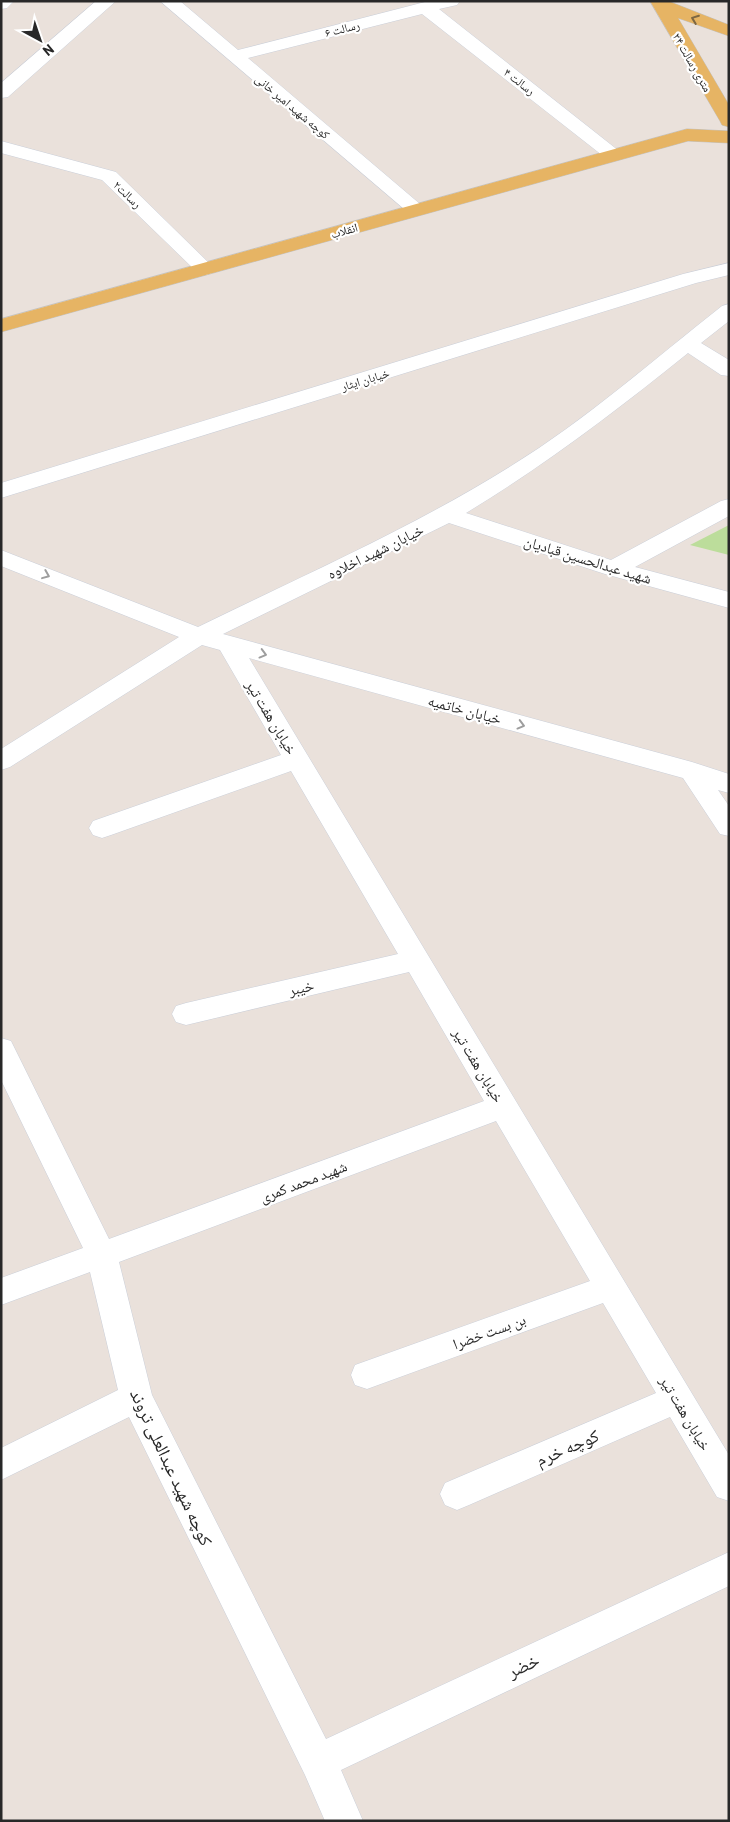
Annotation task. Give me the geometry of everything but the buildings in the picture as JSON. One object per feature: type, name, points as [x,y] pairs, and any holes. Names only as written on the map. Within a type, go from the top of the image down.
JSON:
[{"type":"main road","points":[[660,4],[729,31]]},
{"type":"main road","name":"۲۴ متری رسالت","points":[[660,4],[726,114]]},
{"type":"main road","name":"انقلاب","points":[[1,326],[686,135],[726,114]]},
{"type":"main road","name":"انقلاب","points":[[686,135],[729,137]]},
{"type":"street","points":[[1,4],[5,1]]},
{"type":"street","points":[[1,93],[107,1]]},
{"type":"street","name":"کوچه شهید امیر خانی","points":[[169,1],[417,210]]},
{"type":"street","name":"رسالت ۶","points":[[234,56],[451,1]]},
{"type":"street","name":"رسالت ۴","points":[[425,7],[614,155]]},
{"type":"street","name":"رسالت۲","points":[[1,147],[109,176],[206,269]]},
{"type":"street","name":"خیابان ایثار","points":[[1,491],[680,281],[729,269]]},
{"type":"street","name":"خیابان شهید اخلاوه","points":[[1,761],[200,636],[448,515],[521,470],[599,414],[729,310]]},
{"type":"street","points":[[688,344],[729,370]]},
{"type":"street","points":[[613,569],[729,506]]},
{"type":"street","name":"شهید عبدالحسین قبادیان","points":[[448,515],[613,569],[729,600]]},
{"type":"street","points":[[1,557],[200,636]]},
{"type":"street","name":"خیابان خاتمیه","points":[[200,636],[692,771],[729,784]]},
{"type":"street","name":"خیابان هفت تیر","points":[[230,644],[729,1486]]},
{"type":"street","points":[[102,828],[297,759]]},
{"type":"street","points":[[692,771],[729,828]]},
{"type":"street","name":"خیبر","points":[[186,1014],[417,960]]},
{"type":"street","name":"کوچه شهید عبدالعلی تروند","points":[[1,1049],[102,1256],[136,1397],[318,1762],[344,1821]]},
{"type":"street","name":"شهید محمد کمری","points":[[1,1292],[503,1106]]},
{"type":"street","name":"بن بست خضرا","points":[[367,1375],[611,1287]]},
{"type":"street","points":[[1,1465],[136,1397]]},
{"type":"street","name":"کوچه خرم","points":[[457,1494],[677,1399]]},
{"type":"street","name":"خضر","points":[[318,1762],[729,1568]]},
{"type":"green space","points":[[729,525],[729,555],[690,545]]}]
